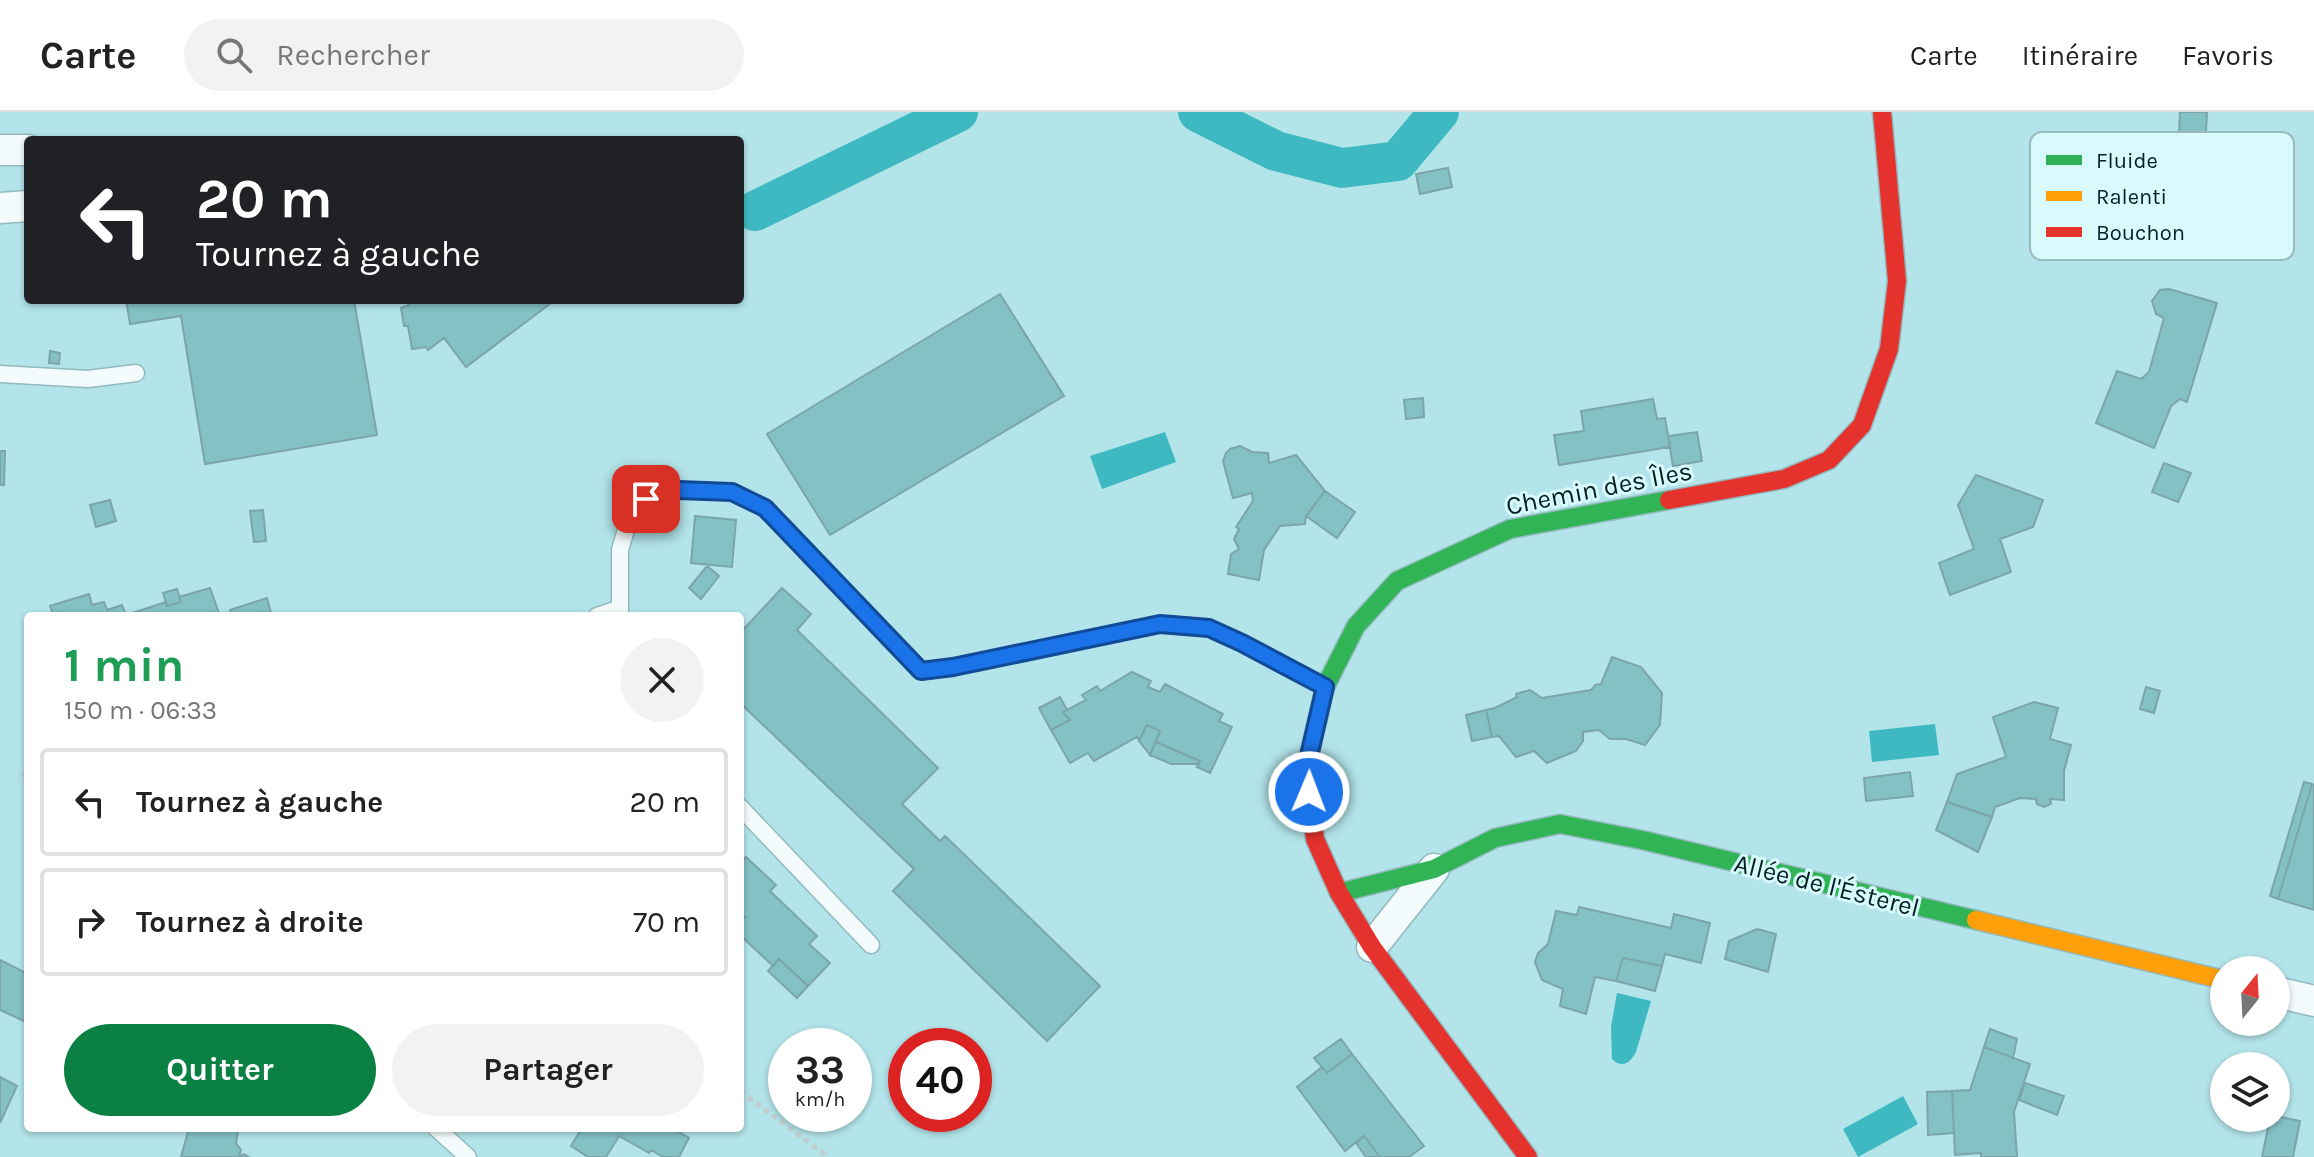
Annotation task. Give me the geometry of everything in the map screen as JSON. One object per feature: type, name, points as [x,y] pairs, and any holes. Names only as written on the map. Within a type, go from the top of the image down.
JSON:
[{"type":"street","name":"Chemin des Îles","points":[[1528,1157],[1372,947],[1339,893],[1315,839],[1306,769],[1325,687],[1356,626],[1397,581],[1510,529],[1784,479],[1829,460],[1862,425],[1889,349],[1897,281],[1882,112]]},
{"type":"street","points":[[0,150],[24,150]]},
{"type":"street","points":[[0,208],[24,206]]},
{"type":"street","name":"Allée de l'Ésterel","points":[[1339,893],[1434,869],[1495,838],[1560,824],[1642,840],[2210,977]]},
{"type":"street","name":"Allée de l'Ésterel","points":[[1372,947],[1434,869]]},
{"type":"street","points":[[2290,995],[2314,1001]]},
{"type":"lane","points":[[0,374],[88,379],[136,373]]},
{"type":"lane","points":[[619,612],[620,550],[630,516],[646,499],[678,490],[732,492],[765,508],[921,671],[1160,624],[1209,628],[1325,687]]},
{"type":"lane","points":[[744,811],[871,945]]},
{"type":"lane","points":[[440,1132],[468,1157]]},
{"type":"path","points":[[744,1094],[828,1157]]},
{"type":"water","points":[[1165,432],[1176,462],[1102,489],[1090,456]]},
{"type":"water","points":[[1935,724],[1939,755],[1872,762],[1869,731]]},
{"type":"water","points":[[1617,993],[1651,1001],[1636,1052],[1622,1064],[1612,1059],[1611,1027]]},
{"type":"water","points":[[1903,1096],[1918,1124],[1858,1157],[1843,1129]]},
{"type":"building","points":[[2180,112],[2207,112],[2206,132],[2179,132]]},
{"type":"building","points":[[1448,168],[1452,187],[1420,194],[1416,174]]},
{"type":"building","points":[[2169,289],[2217,303],[2187,402],[2180,399],[2171,406],[2154,448],[2096,423],[2117,371],[2141,379],[2149,372],[2164,318],[2156,314],[2152,301],[2160,290]]},
{"type":"building","points":[[1000,294],[1064,396],[830,535],[767,434]]},
{"type":"building","points":[[127,304],[355,304],[377,435],[205,464],[181,316],[130,324]]},
{"type":"building","points":[[550,304],[466,367],[444,338],[428,350],[426,347],[412,349],[401,308],[409,305]]},
{"type":"building","points":[[50,351],[60,353],[59,364],[49,363]]},
{"type":"building","points":[[1423,398],[1424,417],[1406,419],[1404,400]]},
{"type":"building","points":[[1653,399],[1657,419],[1665,418],[1670,447],[1559,465],[1554,435],[1584,431],[1581,411]]},
{"type":"building","points":[[1697,432],[1702,461],[1673,466],[1668,436]]},
{"type":"building","points":[[1240,446],[1252,452],[1268,453],[1269,463],[1296,455],[1325,491],[1306,516],[1305,524],[1280,526],[1264,550],[1259,580],[1228,574],[1231,554],[1239,549],[1234,539],[1239,529],[1236,527],[1253,501],[1252,493],[1233,498],[1223,461],[1230,449]]},
{"type":"building","points":[[0,451],[5,451],[4,485],[0,485]]},
{"type":"building","points":[[2164,463],[2191,473],[2178,502],[2152,492]]},
{"type":"building","points":[[1976,475],[2043,500],[2033,527],[2000,539],[2011,572],[1950,595],[1939,563],[1974,549],[1958,505]]},
{"type":"building","points":[[1325,491],[1355,512],[1337,538],[1306,516]]},
{"type":"building","points":[[110,500],[116,521],[96,527],[90,505]]},
{"type":"building","points":[[263,510],[266,541],[254,542],[250,511]]},
{"type":"building","points":[[695,516],[736,520],[732,567],[691,563]]},
{"type":"building","points":[[707,566],[719,576],[701,599],[689,588]]},
{"type":"building","points":[[210,588],[219,612],[135,612],[166,602],[167,606],[181,602],[179,597]]},
{"type":"building","points":[[782,588],[811,614],[797,630],[938,768],[902,804],[940,841],[945,836],[1100,986],[1047,1041],[893,891],[914,869],[744,707],[744,629]]},
{"type":"building","points":[[177,589],[181,602],[167,606],[163,593]]},
{"type":"building","points":[[89,594],[92,605],[104,602],[107,610],[122,605],[125,612],[52,612],[50,606]]},
{"type":"building","points":[[267,598],[271,612],[231,612]]},
{"type":"building","points":[[1612,657],[1641,667],[1662,693],[1660,725],[1645,745],[1626,739],[1610,739],[1599,730],[1583,732],[1583,741],[1576,751],[1547,763],[1534,751],[1516,757],[1499,736],[1492,737],[1486,710],[1530,690],[1542,698],[1591,690],[1601,684]]},
{"type":"building","points":[[1132,672],[1151,681],[1148,687],[1160,692],[1165,684],[1223,714],[1219,721],[1232,727],[1210,773],[1197,767],[1200,761],[1156,742],[1160,731],[1147,725],[1139,741],[1137,737],[1094,761],[1088,753],[1070,763],[1051,730],[1070,720],[1063,712],[1086,700],[1082,695],[1097,686],[1100,691]]},
{"type":"building","points":[[2146,687],[2160,691],[2154,713],[2140,709]]},
{"type":"building","points":[[1060,697],[1067,710],[1063,712],[1070,720],[1051,730],[1039,708]]},
{"type":"building","points":[[2034,702],[2058,708],[2050,739],[2071,745],[2064,771],[2064,800],[2050,799],[2051,804],[2044,807],[2037,804],[2036,799],[2020,798],[1995,807],[1992,817],[1947,802],[1957,774],[2006,757],[1993,717]]},
{"type":"building","points":[[1486,710],[1492,737],[1472,741],[1466,715]]},
{"type":"building","points":[[1147,725],[1160,731],[1150,755],[1139,741]]},
{"type":"building","points":[[1156,742],[1200,761],[1198,764],[1171,764],[1150,755]]},
{"type":"building","points":[[1910,772],[1913,796],[1866,801],[1864,778]]},
{"type":"building","points":[[2304,782],[2312,784],[2278,899],[2270,896]]},
{"type":"building","points":[[2314,785],[2314,910],[2278,899]]},
{"type":"building","points":[[1947,802],[1992,817],[1978,852],[1936,830]]},
{"type":"building","points":[[746,857],[776,885],[770,891],[817,936],[809,944],[830,963],[808,986],[779,959],[773,966],[744,939]]},
{"type":"building","points":[[1579,907],[1671,928],[1674,914],[1710,923],[1701,963],[1665,954],[1662,966],[1623,958],[1616,981],[1595,977],[1586,1014],[1560,1006],[1563,989],[1542,980],[1535,962],[1538,953],[1548,944],[1556,911],[1577,915]]},
{"type":"building","points":[[1757,929],[1776,934],[1768,972],[1725,959],[1729,941]]},
{"type":"building","points":[[1623,958],[1662,966],[1655,991],[1616,981]]},
{"type":"building","points":[[779,959],[808,986],[797,998],[768,971]]},
{"type":"building","points":[[0,960],[24,972],[24,1021],[0,1010]]},
{"type":"building","points":[[1990,1029],[2017,1039],[2013,1058],[1984,1047]]},
{"type":"building","points":[[1341,1039],[1352,1054],[1327,1073],[1314,1058]]},
{"type":"building","points":[[1984,1047],[2030,1064],[2014,1112],[2017,1157],[1981,1157],[1981,1153],[1955,1155],[1952,1091],[1970,1090]]},
{"type":"building","points":[[1352,1054],[1424,1146],[1409,1157],[1380,1157],[1364,1136],[1345,1151],[1297,1087],[1322,1067],[1327,1073]]},
{"type":"building","points":[[0,1077],[17,1086],[0,1123]]},
{"type":"building","points":[[2025,1083],[2064,1096],[2057,1115],[2019,1100]]},
{"type":"building","points":[[1952,1091],[1954,1133],[1928,1135],[1927,1092]]},
{"type":"building","points":[[2290,1119],[2300,1121],[2293,1157],[2262,1157],[2267,1132],[2290,1132]]},
{"type":"building","points":[[188,1132],[238,1132],[239,1156],[244,1154],[249,1157],[181,1157]]},
{"type":"building","points":[[580,1132],[679,1132],[689,1138],[679,1157],[663,1157],[651,1150],[649,1153],[619,1136],[606,1157],[588,1157],[571,1146]]},
{"type":"building","points":[[1364,1136],[1380,1157],[1366,1157],[1356,1143]]},
{"type":"waterway","points":[[755,211],[958,112]]},
{"type":"waterway","points":[[1198,112],[1276,151],[1342,168],[1398,161],[1439,112]]},
{"type":"traffic: fast","points":[[1308,782],[1306,769],[1325,687],[1356,626],[1397,581],[1510,529],[1669,500]]},
{"type":"traffic: fast","points":[[1339,893],[1434,869],[1495,838],[1560,824],[1642,840],[1976,920]]},
{"type":"traffic: slow","points":[[1976,920],[2210,977]]},
{"type":"traffic: jam","points":[[1669,500],[1784,479],[1829,460],[1862,425],[1889,349],[1897,281],[1882,112]]},
{"type":"traffic: jam","points":[[1308,782],[1315,839],[1339,893],[1372,947],[1528,1157]]},
{"type":"route","points":[[646,499],[678,490],[732,492],[765,508],[921,671],[1160,624],[1209,628],[1325,687],[1306,769],[1309,792]]}]
